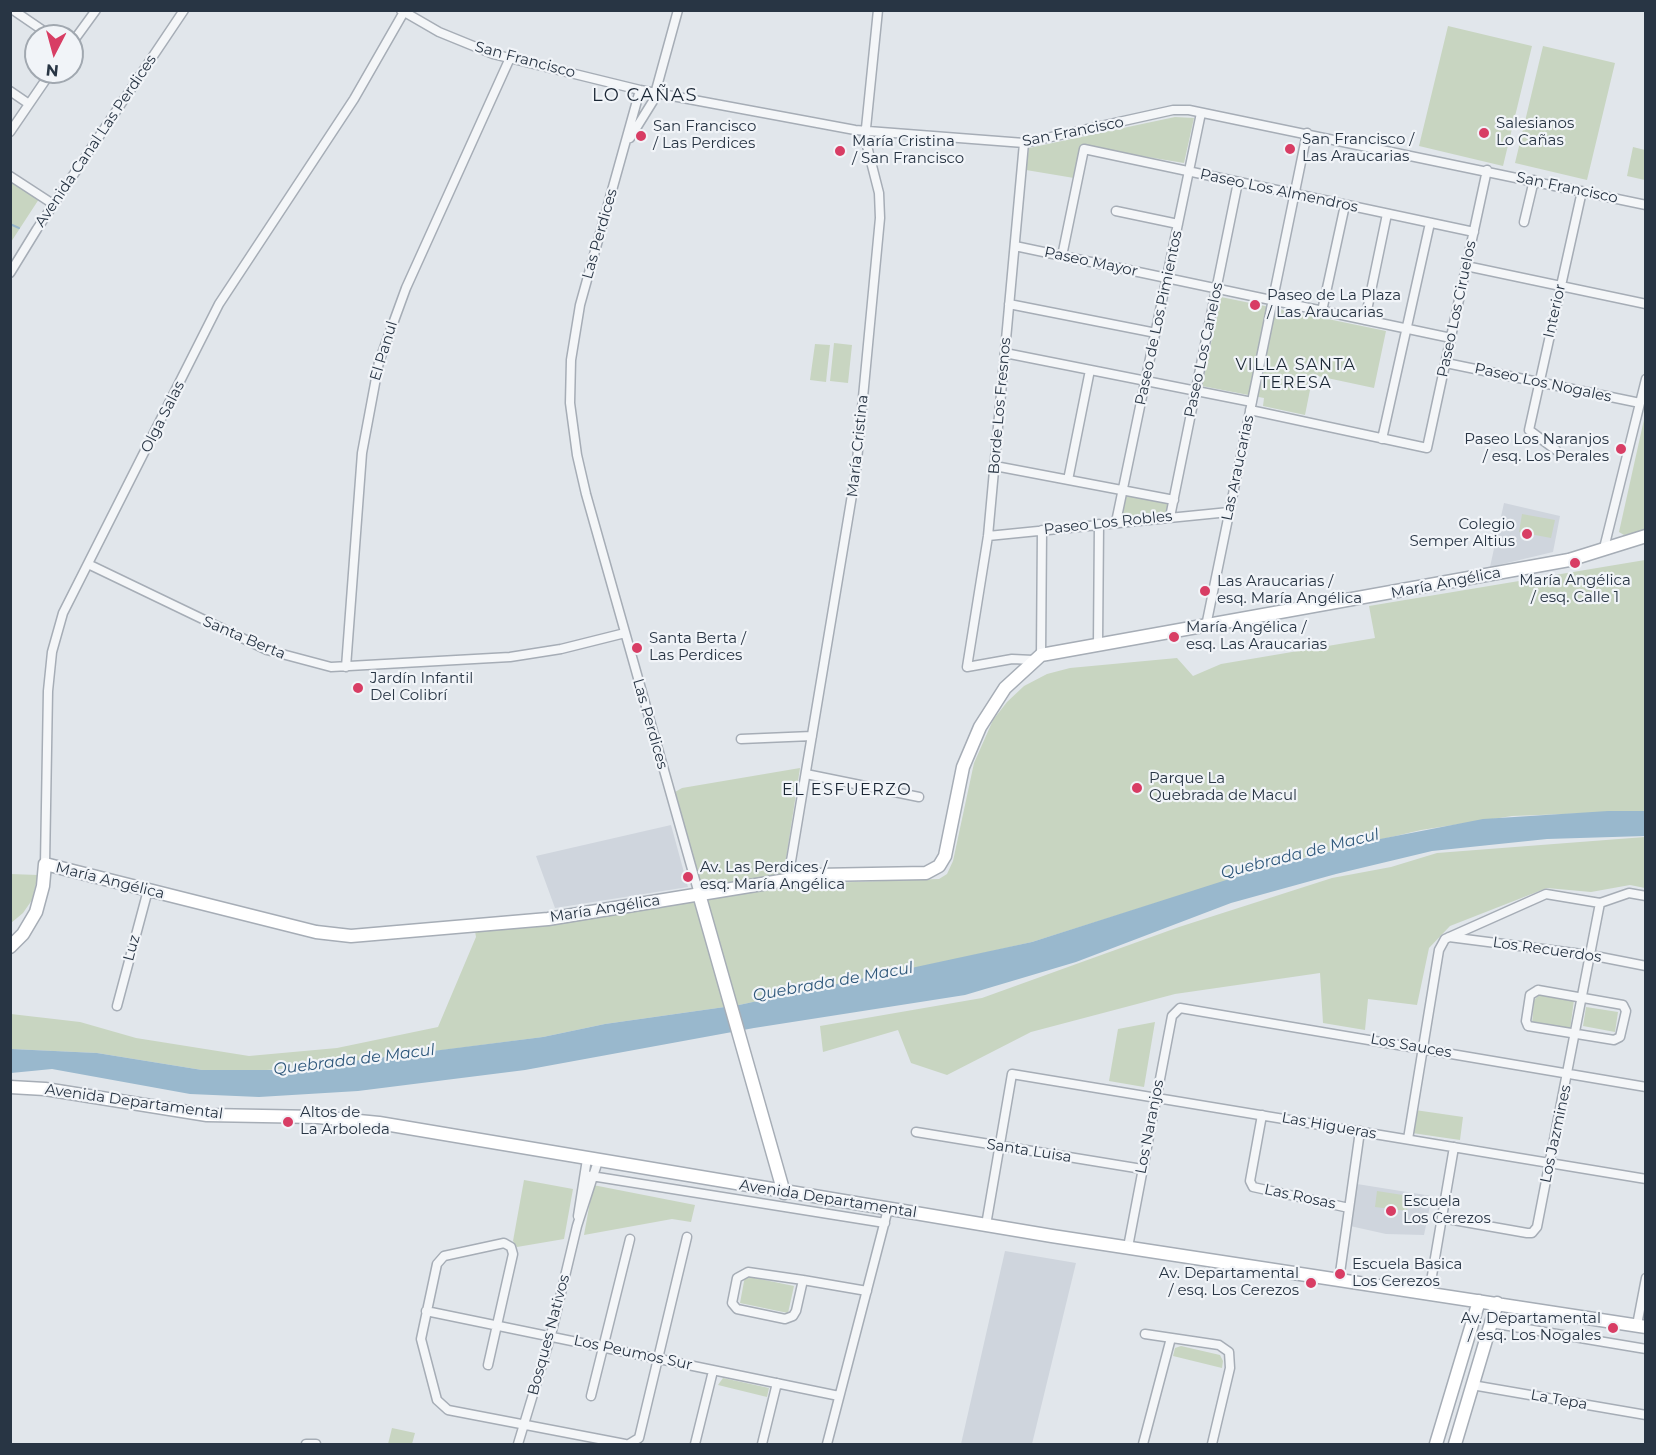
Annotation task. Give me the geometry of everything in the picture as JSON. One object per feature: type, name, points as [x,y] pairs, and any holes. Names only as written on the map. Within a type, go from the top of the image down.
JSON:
[{"type":"street","points":[[13,10],[33,24]]},
{"type":"street","points":[[84,26],[96,10]]},
{"type":"street","name":"Avenida Canal Las Perdices","points":[[10,273],[53,204],[184,10]]},
{"type":"street","name":"Las Perdices","points":[[625,146],[653,101],[678,10]]},
{"type":"street","name":"María Cristina","points":[[788,879],[854,491],[880,218],[879,193],[866,148],[865,132],[878,10]]},
{"type":"street","name":"San Francisco","points":[[403,11],[457,41],[510,58],[654,93],[865,132],[1024,143],[1173,110],[1201,113],[1306,133],[1646,205]]},
{"type":"street","name":"Olga Salas","points":[[45,864],[47,718],[52,652],[63,614],[219,304],[354,99],[403,11]]},
{"type":"street","name":"El Panul","points":[[346,667],[362,453],[368,409],[379,362],[406,288],[510,58]]},
{"type":"street","points":[[10,132],[43,84]]},
{"type":"street","name":"Las Perdices","points":[[640,90],[580,305],[572,350],[570,388],[573,435],[581,474],[625,633],[737,1034],[784,1192]]},
{"type":"street","points":[[10,91],[29,104]]},
{"type":"street","name":"Paseo de Los Pimientos","points":[[1116,522],[1201,113]]},
{"type":"street","name":"Las Araucarias","points":[[1206,626],[1306,133]]},
{"type":"street","name":"Borde Los Fresnos","points":[[967,667],[988,536],[1024,143]]},
{"type":"street","name":"Paseo Los Almendros","points":[[1062,256],[1084,149],[1474,232]]},
{"type":"street","name":"Paseo Los Ciruelos","points":[[1382,439],[1427,448],[1487,170]]},
{"type":"street","points":[[10,176],[53,204]]},
{"type":"street","points":[[1524,222],[1534,180]]},
{"type":"street","name":"Paseo Los Canelos","points":[[1170,517],[1239,182]]},
{"type":"street","name":"Interior","points":[[1556,450],[1529,430],[1582,191]]},
{"type":"street","points":[[1322,311],[1345,205]]},
{"type":"street","points":[[1116,211],[1178,224]]},
{"type":"street","points":[[1365,320],[1388,214]]},
{"type":"street","points":[[1005,353],[1196,391],[1382,439],[1430,223]]},
{"type":"street","name":"Paseo Mayor","points":[[1015,246],[1451,338]]},
{"type":"street","points":[[1466,266],[1646,304]]},
{"type":"street","points":[[1010,304],[1155,333]]},
{"type":"street","name":"Paseo Los Nogales","points":[[1446,363],[1640,403]]},
{"type":"street","points":[[1068,480],[1090,370]]},
{"type":"street","points":[[1604,548],[1646,379]]},
{"type":"street","points":[[995,466],[1174,500]]},
{"type":"street","name":"Paseo Los Robles","points":[[988,536],[1229,512]]},
{"type":"street","points":[[1098,644],[1099,524]]},
{"type":"street","points":[[1037,658],[1042,530]]},
{"type":"street","name":"María Angélica","points":[[967,667],[1012,659],[1037,658],[1098,644],[1569,560],[1646,536]]},
{"type":"street","name":"Santa Berta","points":[[88,564],[267,650],[321,665],[346,667],[518,656],[561,649],[625,633]]},
{"type":"street","name":"María Angélica","points":[[45,864],[316,932],[351,936],[548,919],[788,879],[844,872],[921,873],[939,866],[947,851],[960,780],[974,740],[998,698],[1037,658]]},
{"type":"street","points":[[741,739],[812,736]]},
{"type":"street","points":[[806,774],[919,797]]},
{"type":"street","points":[[10,947],[26,928],[42,895],[45,864]]},
{"type":"street","name":"Luz","points":[[117,1006],[148,890]]},
{"type":"street","points":[[1408,1139],[1439,950],[1449,937],[1546,894],[1600,903],[1629,892],[1646,896]]},
{"type":"street","name":"Los Jazmines","points":[[1442,1218],[1532,1233],[1537,1227],[1600,903]]},
{"type":"street","points":[[10,937],[26,928]]},
{"type":"street","name":"Los Recuerdos","points":[[1449,937],[1590,955],[1646,966]]},
{"type":"street","points":[[1535,990],[1621,1005],[1626,1011],[1618,1039],[1575,1033],[1528,1026],[1526,1021],[1531,993],[1535,990]]},
{"type":"street","name":"Los Sauces","points":[[1177,1009],[1183,1007],[1646,1087]]},
{"type":"street","name":"Los Naranjos","points":[[1128,1247],[1155,1098],[1172,1016],[1177,1009]]},
{"type":"street","name":"Las Higueras","points":[[1000,1147],[1012,1074],[1646,1179]]},
{"type":"street","name":"Avenida Departamental","points":[[10,1087],[45,1089],[207,1115],[299,1116],[358,1121],[986,1225],[1641,1326]]},
{"type":"street","name":"Las Rosas","points":[[1262,1115],[1251,1186],[1349,1208]]},
{"type":"street","points":[[1339,1280],[1360,1131]]},
{"type":"street","name":"Santa Luisa","points":[[916,1132],[1142,1169]]},
{"type":"street","points":[[986,1225],[1000,1147]]},
{"type":"street","points":[[1429,1293],[1454,1147]]},
{"type":"street","name":"Bosques Nativos","points":[[518,1444],[551,1335],[593,1160]]},
{"type":"street","name":"Avenida Departamental","points":[[589,1176],[885,1222]]},
{"type":"street","points":[[827,1444],[888,1209]]},
{"type":"street","points":[[488,1365],[513,1254],[511,1246],[494,1244],[444,1256],[437,1264],[421,1339],[438,1400],[443,1408],[524,1426],[629,1444],[639,1438],[687,1237]]},
{"type":"street","points":[[591,1396],[630,1239]]},
{"type":"street","points":[[803,1280],[796,1311],[786,1319],[733,1306],[731,1299],[735,1282],[740,1275],[748,1272],[803,1280],[867,1291]]},
{"type":"street","points":[[1641,1326],[1646,1278]]},
{"type":"street","points":[[1436,1444],[1479,1301]]},
{"type":"street","points":[[1455,1444],[1497,1303]]},
{"type":"street","name":"Los Peumos Sur","points":[[426,1311],[839,1396]]},
{"type":"street","points":[[1491,1323],[1646,1349]]},
{"type":"street","points":[[1145,1334],[1219,1345],[1229,1353],[1230,1368],[1212,1444]]},
{"type":"street","points":[[1143,1444],[1172,1338]]},
{"type":"street","points":[[1467,1341],[1475,1338],[1484,1345]]},
{"type":"street","points":[[695,1444],[713,1371]]},
{"type":"street","points":[[762,1444],[777,1383]]},
{"type":"street","name":"La Tepa","points":[[1472,1386],[1646,1415]]},
{"type":"street","points":[[306,1444],[316,1444]]},
{"type":"shaded area","name":"Colegio Semper Altius","points":[[1504,503],[1560,516],[1553,552],[1490,567]]},
{"type":"shaded area","points":[[671,825],[688,887],[555,908],[536,856]]},
{"type":"shaded area","name":"Escuela Los Cerezos","points":[[1357,1184],[1432,1196],[1424,1235],[1386,1234],[1350,1226]]},
{"type":"shaded area","points":[[1005,1251],[1076,1263],[1032,1444],[961,1444]]},
{"type":"green space","points":[[1448,26],[1532,46],[1503,166],[1419,146]]},
{"type":"green space","points":[[1543,46],[1615,63],[1587,180],[1515,163]]},
{"type":"green space","points":[[1175,117],[1194,118],[1184,163],[1081,146],[1074,178],[1026,170],[1029,148]]},
{"type":"green space","points":[[1633,147],[1645,150],[1645,180],[1627,176]]},
{"type":"green space","points":[[11,180],[39,199],[11,242]]},
{"type":"green space","points":[[1221,297],[1386,331],[1374,388],[1313,375],[1305,415],[1263,406],[1264,398],[1202,386]]},
{"type":"green space","points":[[834,343],[852,345],[848,383],[830,381]]},
{"type":"green space","points":[[815,344],[830,345],[826,382],[810,380]]},
{"type":"green space","points":[[1645,415],[1645,530],[1624,535],[1619,532]]},
{"type":"green space","points":[[1125,493],[1171,501],[1168,513],[1122,518]]},
{"type":"green space","points":[[1522,514],[1555,520],[1551,538],[1519,532]]},
{"type":"green space","name":"Parque La Quebrada de Macul","points":[[1645,560],[1645,811],[1512,816],[1421,830],[1290,861],[1032,942],[739,1005],[605,1024],[543,1037],[320,1066],[240,1072],[202,1070],[97,1053],[11,1049],[11,1014],[80,1022],[136,1038],[249,1056],[337,1048],[438,1027],[476,937],[475,931],[708,896],[826,883],[939,879],[947,874],[953,861],[974,763],[993,720],[1024,686],[1047,674],[1070,668],[1177,658],[1193,676],[1221,664],[1375,638],[1369,606]]},
{"type":"green space","points":[[800,768],[784,872],[779,875],[709,885],[701,883],[675,792],[682,788]]},
{"type":"green space","points":[[1645,837],[1645,888],[1630,885],[1591,892],[1547,888],[1450,926],[1429,948],[1417,1005],[1368,999],[1365,1030],[1323,1023],[1320,973],[1175,994],[1031,1032],[947,1075],[911,1063],[898,1030],[823,1052],[820,1026],[982,998],[1179,927],[1332,878],[1391,867],[1437,853]]},
{"type":"green space","points":[[10,874],[38,875],[32,900],[23,913],[11,923]]},
{"type":"green space","points":[[1539,995],[1574,1000],[1570,1030],[1532,1024],[1534,1000]]},
{"type":"green space","points":[[1586,1007],[1618,1012],[1615,1032],[1583,1026]]},
{"type":"green space","points":[[1155,1022],[1144,1087],[1109,1081],[1118,1029]]},
{"type":"green space","points":[[1415,1110],[1463,1117],[1460,1140],[1412,1133]]},
{"type":"green space","points":[[524,1180],[573,1189],[564,1239],[517,1247],[513,1241]]},
{"type":"green space","points":[[593,1185],[695,1205],[691,1222],[672,1219],[584,1235]]},
{"type":"green space","points":[[1377,1191],[1409,1196],[1407,1211],[1375,1207]]},
{"type":"green space","points":[[745,1276],[794,1286],[788,1313],[740,1303]]},
{"type":"green space","points":[[1181,1346],[1220,1355],[1223,1361],[1222,1368],[1173,1356],[1175,1348]]},
{"type":"green space","points":[[723,1378],[769,1388],[767,1397],[718,1385]]},
{"type":"green space","points":[[392,1428],[415,1433],[412,1444],[388,1444]]},
{"type":"water","points":[[1608,811],[1645,811],[1645,836],[1547,839],[1432,851],[1231,903],[1076,962],[965,995],[754,1028],[525,1070],[358,1091],[259,1097],[190,1094],[52,1069],[11,1073],[11,1049],[97,1053],[202,1070],[283,1070],[543,1037],[605,1024],[739,1005],[1032,942],[1245,874],[1375,840],[1483,819]]},
{"type":"waterway","points":[[10,224],[19,228]]},
{"type":"place","name":"Salesianos Lo Cañas","points":[[1484,133]]},
{"type":"place","name":"San Francisco / Las Perdices","points":[[641,136]]},
{"type":"place","name":"San Francisco / Las Araucarias","points":[[1290,149]]},
{"type":"place","name":"María Cristina / San Francisco","points":[[840,151]]},
{"type":"place","name":"Paseo de La Plaza / Las Araucarias","points":[[1255,305]]},
{"type":"place","name":"Paseo Los Naranjos / esq. Los Perales","points":[[1621,449]]},
{"type":"place","name":"Colegio Semper Altius","points":[[1527,534]]},
{"type":"place","name":"María Angélica / esq. Calle 1","points":[[1575,563]]},
{"type":"place","name":"Las Araucarias / esq. María Angélica","points":[[1205,591]]},
{"type":"place","name":"María Angélica / esq. Las Araucarias","points":[[1174,637]]},
{"type":"place","name":"Santa Berta / Las Perdices","points":[[637,648]]},
{"type":"place","name":"Jardín Infantil Del Colibrí","points":[[358,688]]},
{"type":"place","name":"Parque La Quebrada de Macul","points":[[1137,788]]},
{"type":"place","name":"Av. Las Perdices / esq. María Angélica","points":[[688,877]]},
{"type":"place","name":"Altos de La Arboleda","points":[[288,1122]]},
{"type":"place","name":"Escuela Los Cerezos","points":[[1391,1211]]},
{"type":"place","name":"Escuela Basica Los Cerezos","points":[[1340,1274]]},
{"type":"place","name":"Av. Departamental / esq. Los Cerezos","points":[[1311,1283]]},
{"type":"place","name":"Av. Departamental / esq. Los Nogales","points":[[1613,1328]]},
{"type":"district","name":"LO CAÑAS","points":[[645,96]]},
{"type":"district","name":"VILLA SANTA TERESA","points":[[1296,374]]},
{"type":"district","name":"EL ESFUERZO","points":[[847,790]]},
{"type":"water label","name":"Quebrada de Macul","points":[[1300,854]]},
{"type":"water label","name":"Quebrada de Macul","points":[[833,982]]},
{"type":"water label","name":"Quebrada de Macul","points":[[354,1060]]}]
